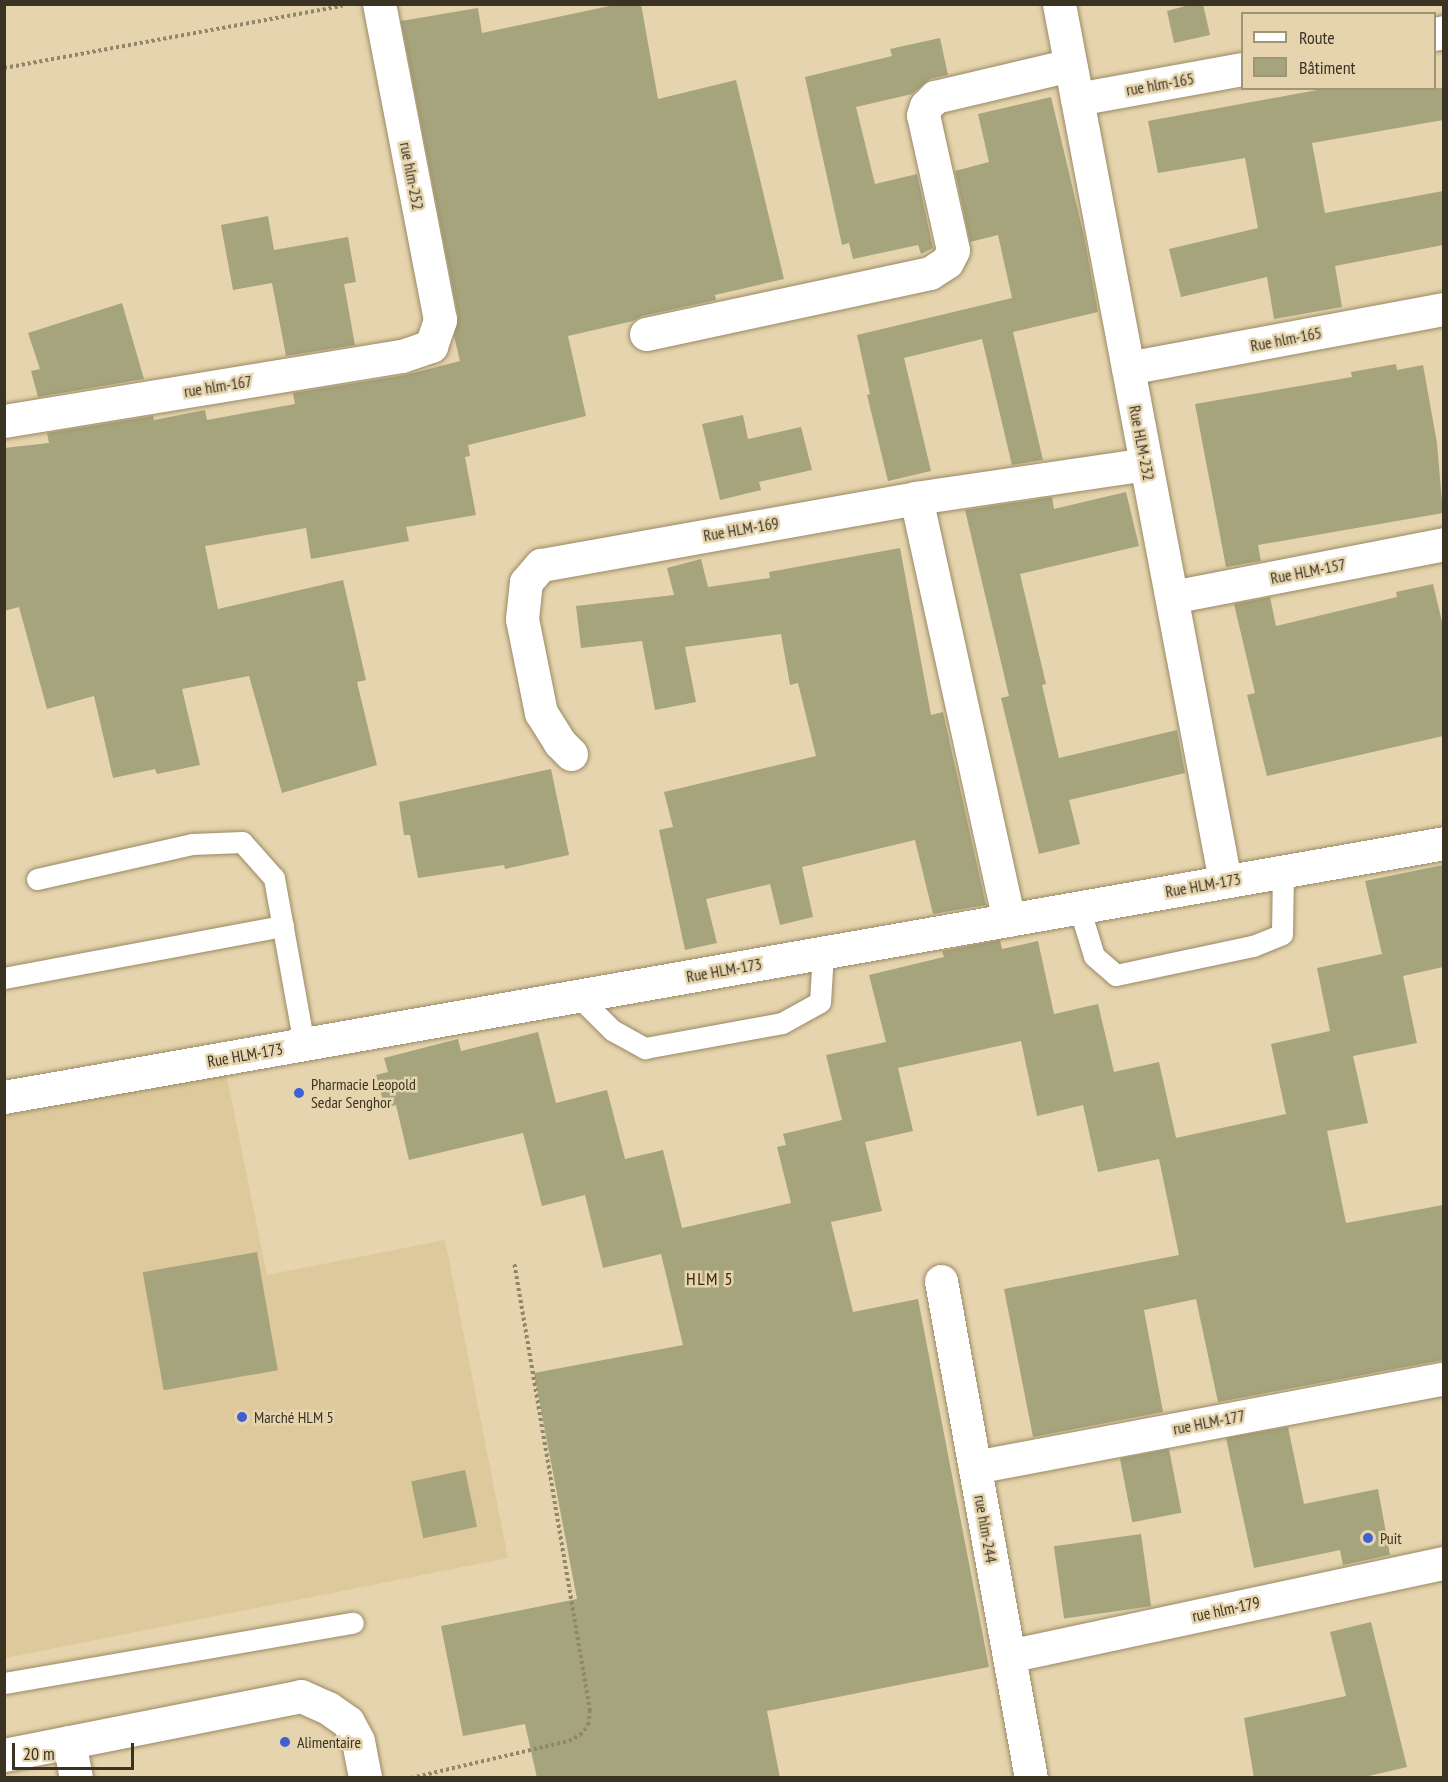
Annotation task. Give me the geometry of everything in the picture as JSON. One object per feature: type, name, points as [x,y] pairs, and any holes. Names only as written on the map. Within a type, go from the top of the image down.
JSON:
[{"type":"street","name":"rue hlm-252","points":[[379,4],[440,320],[431,346]]},
{"type":"street","name":"Rue HLM-232","points":[[1059,4],[1225,881]]},
{"type":"street","points":[[646,334],[930,273],[947,262],[953,250],[923,115],[926,105],[935,97],[1070,65]]},
{"type":"street","name":"rue hlm-165","points":[[1077,99],[1241,69]]},
{"type":"street","name":"Rue hlm-165","points":[[1128,368],[1443,309]]},
{"type":"street","name":"rue hlm-167","points":[[4,421],[402,356],[431,346]]},
{"type":"street","name":"Rue HLM-169","points":[[571,754],[560,743],[541,713],[522,619],[526,582],[541,565],[916,498],[1146,464]]},
{"type":"street","points":[[916,498],[1009,920]]},
{"type":"street","name":"Rue HLM-157","points":[[1172,597],[1443,544]]},
{"type":"street","name":"Rue HLM-173","points":[[4,1097],[1443,843]]},
{"type":"street","name":"rue hlm-244","points":[[940,1281],[1031,1778]]},
{"type":"street","name":"rue HLM-177","points":[[975,1467],[1443,1378]]},
{"type":"street","name":"rue hlm-179","points":[[1009,1656],[1443,1563]]},
{"type":"street","points":[[4,1755],[301,1696],[328,1708],[348,1722],[358,1741],[365,1778]]},
{"type":"street","points":[[69,1742],[76,1778]]},
{"type":"lane","points":[[37,879],[192,844],[242,842],[274,878],[304,1044]]},
{"type":"lane","points":[[1079,907],[1094,956],[1116,975],[1253,946],[1282,934],[1283,871]]},
{"type":"lane","points":[[4,978],[283,926]]},
{"type":"lane","points":[[578,996],[612,1030],[645,1048],[782,1023],[820,1002],[823,953]]},
{"type":"lane","points":[[4,1683],[353,1623]]},
{"type":"path","points":[[4,68],[352,4]]},
{"type":"path","points":[[411,1778],[569,1741],[580,1735],[588,1725],[590,1711],[514,1262]]},
{"type":"shaded area","name":"Marché HLM 5","points":[[226,1073],[267,1275],[445,1240],[508,1558],[5,1658],[5,1116]]},
{"type":"building","points":[[619,4],[641,4],[658,99],[736,80],[784,279],[715,295],[716,300],[642,316],[633,321],[568,336],[586,416],[468,445],[470,456],[465,457],[476,515],[406,527],[409,541],[311,559],[306,528],[205,546],[218,609],[343,580],[366,680],[357,682],[377,765],[282,793],[249,676],[182,689],[200,765],[157,774],[155,769],[113,778],[94,696],[47,709],[19,607],[4,611],[4,448],[49,443],[47,433],[153,416],[154,420],[205,410],[207,420],[295,404],[293,393],[405,375],[460,361],[454,336],[458,316],[401,21],[478,8],[482,33]]},
{"type":"building","points":[[1193,4],[1203,4],[1210,35],[1174,43],[1167,11]]},
{"type":"building","points":[[940,38],[948,75],[930,79],[912,94],[856,107],[875,184],[917,174],[933,248],[921,254],[918,245],[853,259],[849,243],[842,245],[805,77],[892,56],[890,49]]},
{"type":"building","points":[[1436,88],[1443,88],[1443,120],[1312,143],[1325,213],[1443,191],[1443,245],[1335,266],[1342,307],[1274,319],[1267,277],[1181,297],[1169,249],[1258,228],[1245,158],[1158,173],[1148,121],[1317,90],[1436,90]]},
{"type":"building","points":[[1051,97],[1084,236],[1098,312],[1013,332],[1043,460],[1012,465],[982,339],[904,358],[931,471],[888,481],[867,395],[870,394],[857,335],[1012,298],[998,235],[970,242],[955,171],[989,162],[978,114]]},
{"type":"building","points":[[268,216],[274,250],[348,237],[356,282],[344,284],[355,345],[286,356],[272,283],[233,290],[221,225]]},
{"type":"building","points":[[122,303],[144,379],[38,397],[31,371],[40,369],[28,333]]},
{"type":"building","points":[[1396,364],[1397,370],[1423,365],[1437,443],[1443,513],[1258,545],[1261,561],[1226,567],[1195,404],[1352,377],[1351,372]]},
{"type":"building","points":[[743,415],[748,439],[801,427],[812,470],[759,482],[761,490],[720,500],[702,424]]},
{"type":"building","points":[[1126,492],[1139,546],[1020,574],[1046,684],[1042,685],[1059,758],[1177,730],[1185,773],[1069,800],[1080,844],[1039,854],[1001,698],[1009,696],[965,510],[1052,497],[1054,509]]},
{"type":"building","points":[[900,548],[931,715],[943,712],[986,905],[933,914],[915,840],[802,867],[813,917],[780,925],[770,884],[706,899],[717,943],[685,950],[659,830],[673,827],[664,792],[816,756],[798,683],[790,685],[781,634],[685,647],[696,702],[655,710],[642,641],[581,648],[576,606],[674,595],[667,568],[701,559],[708,587],[770,578],[769,572]]},
{"type":"building","points":[[1433,584],[1443,626],[1443,736],[1267,776],[1247,695],[1255,693],[1234,604],[1270,597],[1276,626],[1397,597],[1396,592]]},
{"type":"building","points":[[551,769],[569,855],[505,869],[504,865],[418,878],[410,835],[404,835],[399,802]]},
{"type":"building","points":[[1443,865],[1443,967],[1403,976],[1417,1043],[1353,1056],[1368,1123],[1327,1131],[1346,1223],[1443,1205],[1443,1360],[1218,1402],[1196,1299],[1144,1310],[1163,1412],[1033,1437],[1004,1289],[1179,1255],[1159,1159],[1098,1172],[1083,1105],[1037,1116],[1021,1041],[898,1068],[913,1131],[865,1142],[882,1211],[831,1222],[853,1312],[918,1299],[989,1667],[767,1711],[780,1778],[537,1778],[525,1724],[463,1736],[441,1626],[577,1599],[534,1373],[683,1345],[661,1254],[603,1268],[585,1195],[542,1206],[523,1133],[409,1160],[396,1105],[385,1108],[376,1075],[388,1072],[384,1058],[458,1039],[461,1051],[538,1032],[556,1103],[607,1090],[625,1159],[663,1150],[682,1228],[791,1203],[777,1147],[786,1145],[783,1134],[842,1120],[826,1055],[886,1042],[869,975],[944,957],[942,951],[1000,940],[1002,949],[1038,941],[1054,1014],[1098,1004],[1114,1072],[1159,1062],[1176,1138],[1286,1114],[1271,1044],[1330,1031],[1317,968],[1382,954],[1365,881]]},
{"type":"building","points":[[257,1252],[278,1370],[164,1390],[143,1272]]},
{"type":"building","points":[[1288,1427],[1304,1504],[1378,1489],[1390,1555],[1343,1565],[1340,1550],[1254,1568],[1226,1438]]},
{"type":"building","points":[[1169,1449],[1181,1513],[1132,1522],[1120,1459]]},
{"type":"building","points":[[465,1470],[477,1527],[423,1538],[411,1481]]},
{"type":"building","points":[[1141,1534],[1151,1606],[1064,1619],[1054,1546]]},
{"type":"building","points":[[1371,1622],[1407,1767],[1360,1778],[1254,1778],[1244,1718],[1346,1696],[1330,1632]]},
{"type":"place","name":"Pharmacie Leopold Sedar Senghor","points":[[299,1093]]},
{"type":"place","name":"Marché HLM 5","points":[[242,1417]]},
{"type":"place","name":"Puit","points":[[1368,1538]]},
{"type":"place","name":"Alimentaire","points":[[285,1742]]},
{"type":"district","name":"HLM 5","points":[[710,1279]]}]
